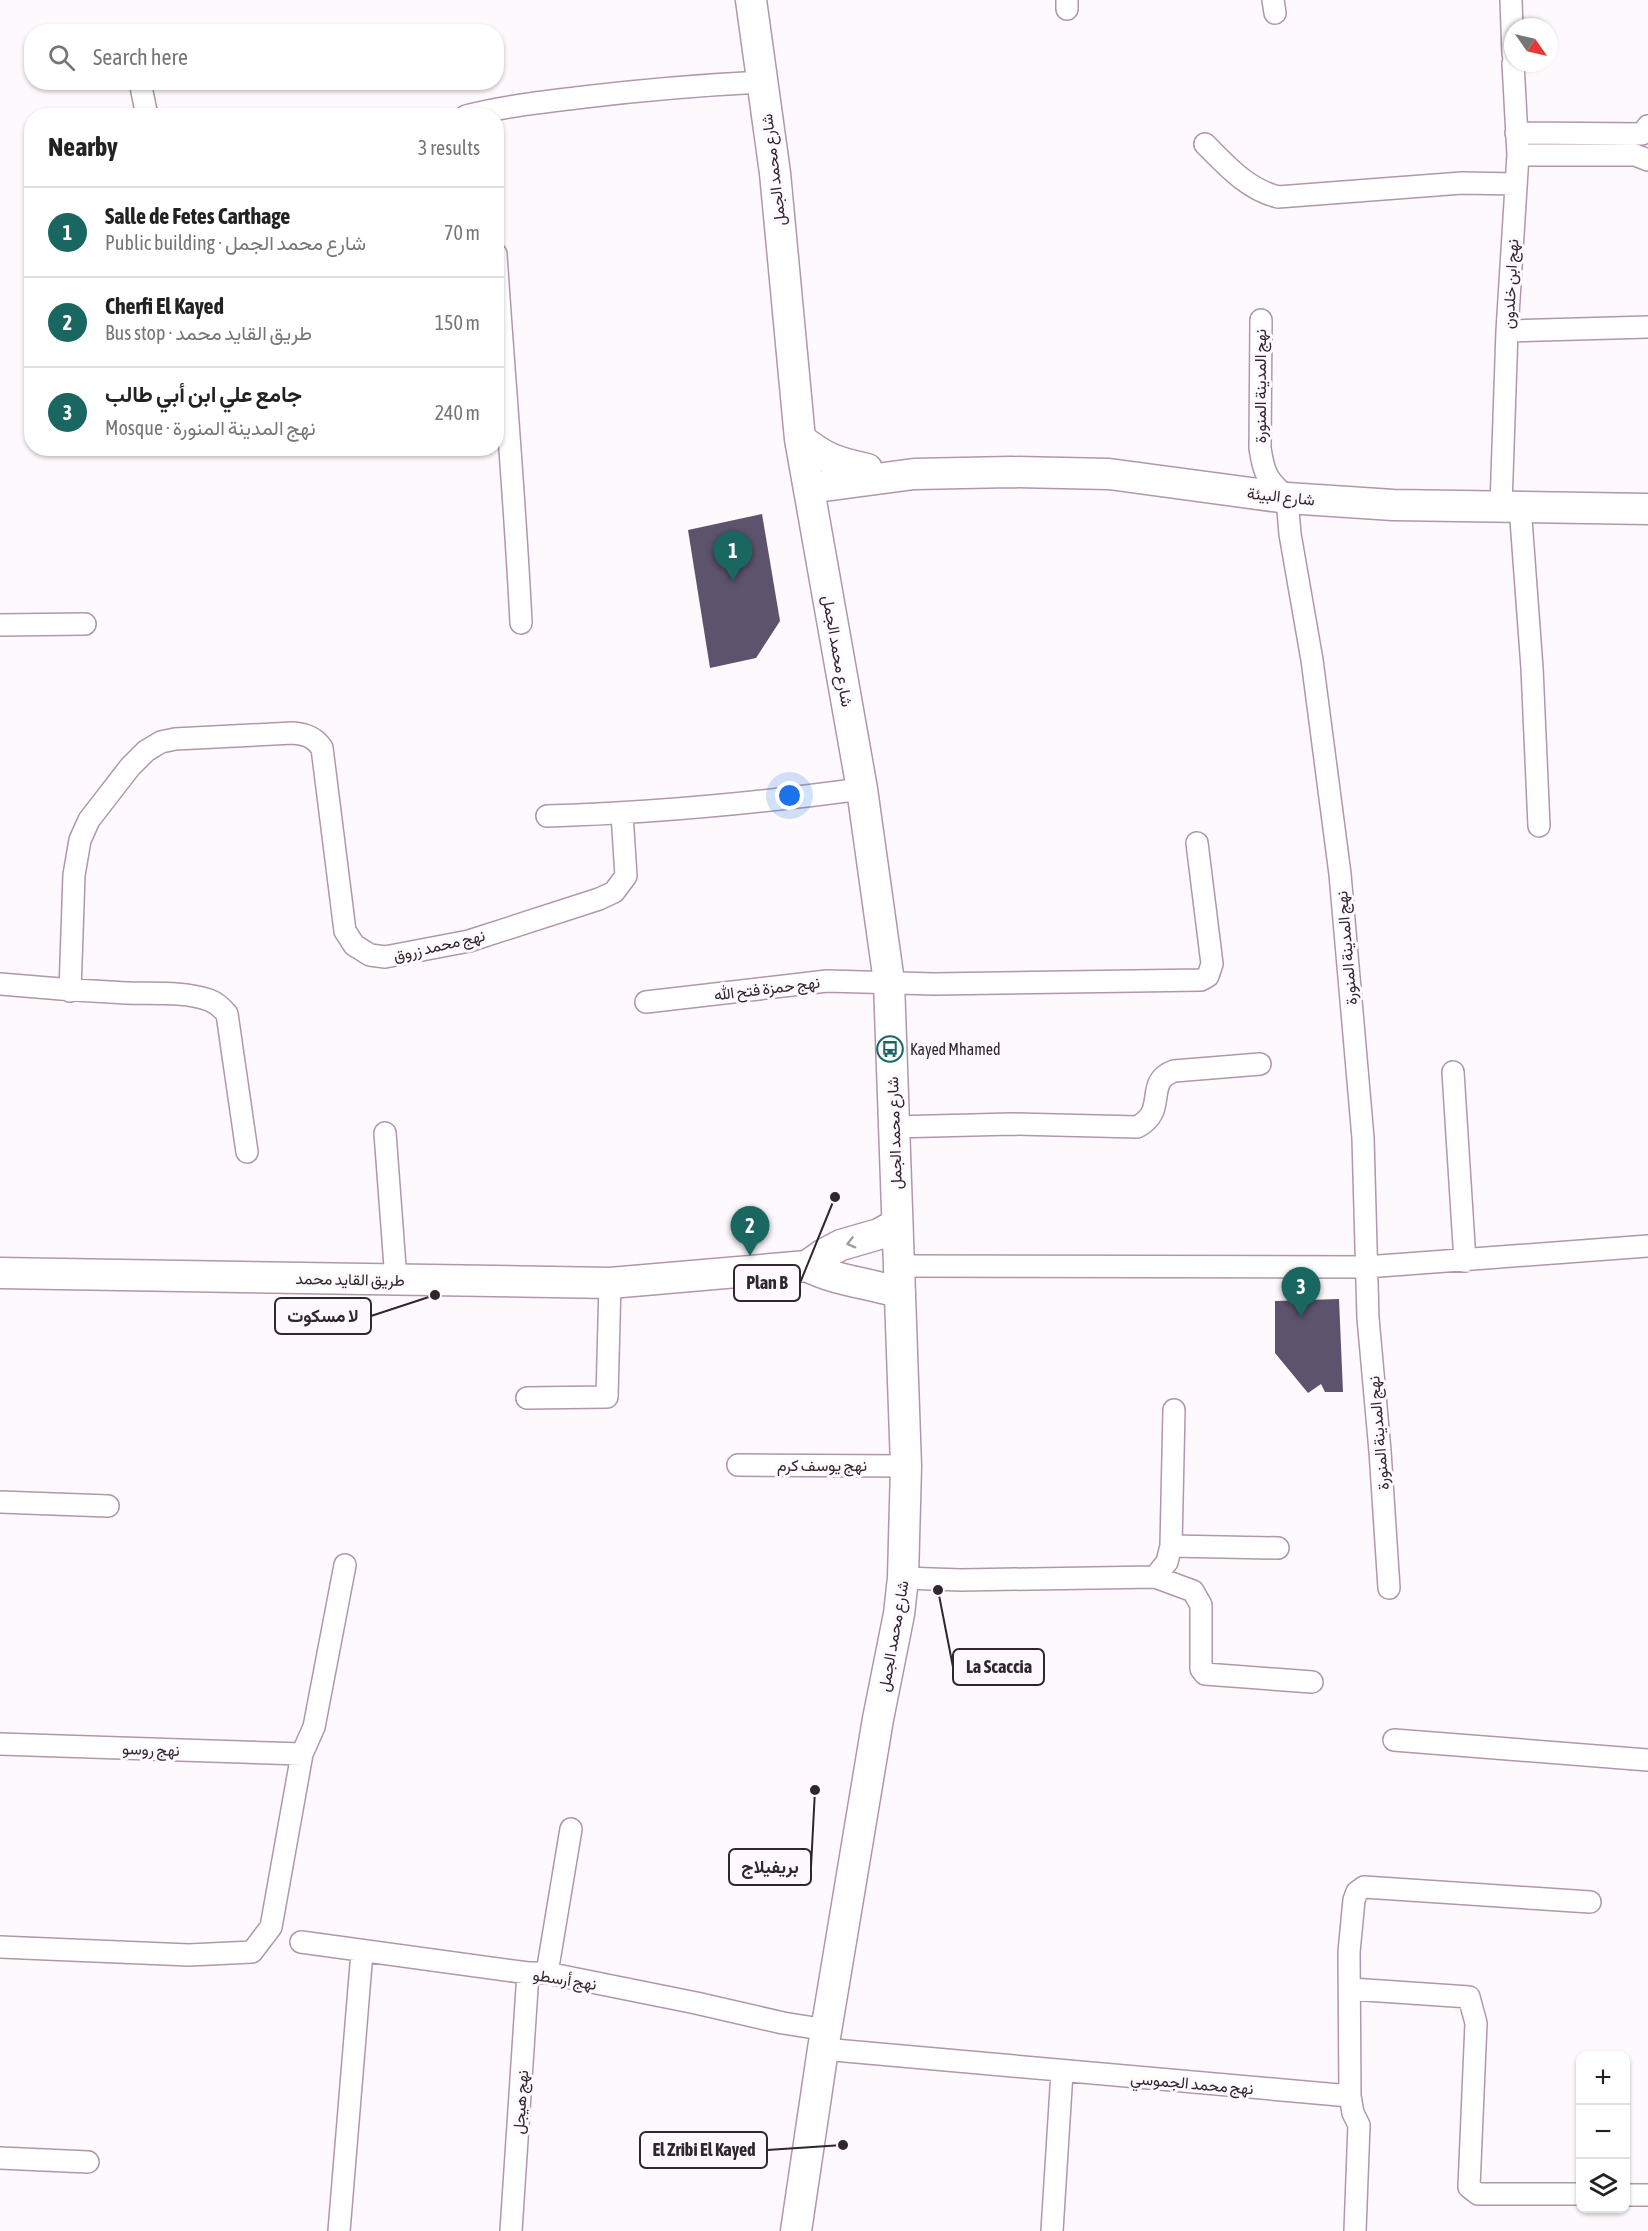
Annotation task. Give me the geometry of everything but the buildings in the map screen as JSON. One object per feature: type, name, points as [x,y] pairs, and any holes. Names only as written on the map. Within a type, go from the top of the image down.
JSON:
[{"type":"street","name":"شارع محمد الجمل","points":[[752,0],[775,173],[800,439],[862,789],[889,981],[906,1466],[903,1578],[899,1614],[878,1719],[796,2231]]},
{"type":"street","points":[[1511,0],[1512,18]]},
{"type":"street","name":"نهج ابن خلدون","points":[[1513,72],[1518,155],[1507,331],[1510,506],[1532,668],[1539,826]]},
{"type":"street","points":[[504,111],[673,86],[762,82]]},
{"type":"street","points":[[142,90],[145,108]]},
{"type":"street","points":[[1516,133],[1641,134],[1648,126]]},
{"type":"street","points":[[1205,144],[1247,184],[1262,193],[1278,197],[1462,183],[1516,184]]},
{"type":"street","points":[[1518,155],[1635,155],[1648,160]]},
{"type":"street","name":"نهج المدينة المنورة","points":[[1261,320],[1260,448],[1263,467],[1269,481],[1287,498],[1290,534],[1312,660],[1340,874],[1363,1138],[1368,1318],[1389,1588]]},
{"type":"street","points":[[1507,331],[1648,327]]},
{"type":"street","points":[[504,438],[517,530],[521,623]]},
{"type":"street","points":[[800,439],[820,455],[869,474]]},
{"type":"street","name":"شارع البيئة","points":[[807,481],[869,474],[1011,472],[1109,474],[1287,498],[1393,505],[1648,509]]},
{"type":"street","points":[[817,532],[827,515],[844,495],[869,474]]},
{"type":"street","points":[[0,626],[85,624]]},
{"type":"street","name":"نهج محمد زروق","points":[[70,991],[74,875],[80,840],[88,820],[130,767],[146,751],[161,742],[175,739],[293,734],[307,735],[315,739],[322,748],[345,931],[354,945],[370,955],[385,957],[469,941],[599,899],[614,892],[626,876],[622,814]]},
{"type":"street","points":[[547,816],[622,814],[758,803],[862,789]]},
{"type":"street","name":"نهج حمزة فتح الله","points":[[646,1002],[827,981],[934,984],[1201,980],[1208,976],[1212,964],[1197,843]]},
{"type":"street","points":[[0,984],[70,991],[183,996],[202,998],[221,1006],[227,1014],[247,1152]]},
{"type":"street","points":[[893,1127],[1012,1124],[1137,1127],[1147,1121],[1152,1114],[1158,1084],[1165,1074],[1174,1071],[1260,1064]]},
{"type":"street","points":[[1453,1072],[1465,1261]]},
{"type":"street","points":[[385,1133],[396,1280]]},
{"type":"street","name":"طريق القايد محمد","points":[[0,1273],[610,1283],[807,1266],[841,1245],[879,1234],[897,1224]]},
{"type":"street","points":[[900,1279],[1366,1267],[1648,1246]]},
{"type":"street","name":"طريق القايد محمد","points":[[807,1266],[825,1275],[877,1285],[900,1279]]},
{"type":"street","points":[[527,1398],[607,1397],[610,1283]]},
{"type":"street","points":[[1155,1577],[1167,1562],[1171,1546],[1174,1410]]},
{"type":"street","name":"نهج يوسف كرم","points":[[738,1465],[906,1466]]},
{"type":"street","points":[[0,1502],[108,1506]]},
{"type":"street","points":[[1171,1546],[1278,1548]]},
{"type":"street","points":[[0,1947],[189,1955],[252,1952],[271,1927],[302,1754],[314,1727],[345,1565]]},
{"type":"street","points":[[903,1578],[962,1580],[1155,1577],[1192,1591],[1201,1605],[1201,1669],[1205,1674],[1312,1682]]},
{"type":"street","points":[[1394,1740],[1648,1760]]},
{"type":"street","name":"نهج روسو","points":[[0,1744],[302,1754]]},
{"type":"street","name":"نهج هيجل","points":[[511,2231],[538,1973],[572,1829]]},
{"type":"street","points":[[1355,2231],[1359,2125],[1353,2113],[1350,2096],[1349,1952],[1353,1900],[1357,1893],[1364,1887],[1590,1902]]},
{"type":"street","name":"نهج أرسطو","points":[[301,1942],[362,1952],[538,1973],[696,2003],[783,2023],[825,2040]]},
{"type":"street","points":[[339,2231],[362,1952]]},
{"type":"street","points":[[1351,1989],[1469,1997],[1476,2023],[1469,2187],[1478,2194],[1576,2194]]},
{"type":"street","name":"نهج محمد الجموسي","points":[[825,2040],[1062,2072],[1350,2096]]},
{"type":"street","points":[[1052,2231],[1062,2072]]},
{"type":"street","points":[[0,2158],[88,2162]]},
{"type":"street","points":[[1630,2194],[1648,2195]]},
{"type":"place","name":"Salle de Fetes Carthage","points":[[733,581]]},
{"type":"place","name":"Kayed Mhamed","points":[[890,1049]]},
{"type":"place","name":"Plan B","points":[[835,1197]]},
{"type":"place","name":"Cherfi El Kayed","points":[[750,1256]]},
{"type":"place","name":"لا مسكوت","points":[[435,1295]]},
{"type":"place","name":"جامع علي ابن أبي طالب","points":[[1301,1317]]},
{"type":"place","name":"La Scaccia","points":[[938,1590]]},
{"type":"place","name":"بريفيلاج","points":[[815,1790]]},
{"type":"place","name":"El Zribi El Kayed","points":[[843,2145]]}]
